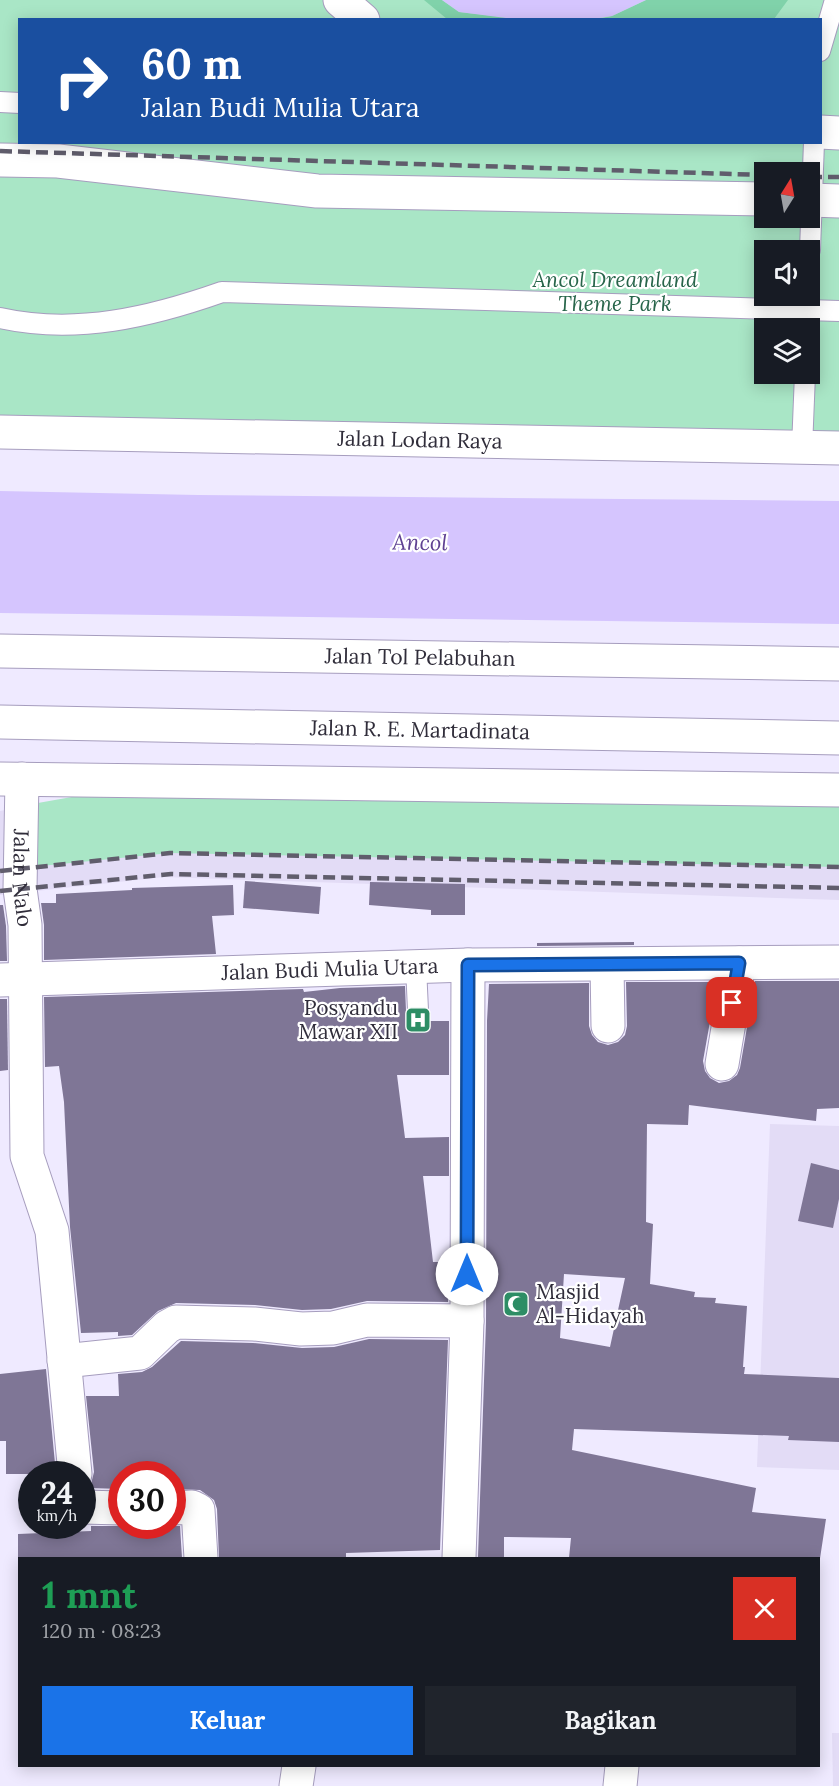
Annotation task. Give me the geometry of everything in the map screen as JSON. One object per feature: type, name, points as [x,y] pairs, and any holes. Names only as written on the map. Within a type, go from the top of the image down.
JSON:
[{"type":"main road","points":[[340,0],[361,18]]},
{"type":"main road","points":[[822,132],[839,133]]},
{"type":"main road","points":[[0,160],[58,160],[317,191],[754,199]]},
{"type":"main road","name":"Jalan Lodan Raya","points":[[0,432],[839,448]]},
{"type":"main road","name":"Jalan Tol Pelabuhan","points":[[0,651],[839,664]]},
{"type":"main road","points":[[0,711],[839,724]]},
{"type":"main road","name":"Jalan R. E. Martadinata","points":[[0,722],[839,738]]},
{"type":"main road","points":[[11,779],[839,790]]},
{"type":"main road","name":"Jalan Nalo","points":[[11,779],[10,856],[20,889],[26,925],[13,979],[27,1156],[52,1231],[74,1461]]},
{"type":"main road","name":"Jalan Budi Mulia Utara","points":[[13,979],[468,965],[839,962]]},
{"type":"main road","points":[[722,1064],[739,963]]},
{"type":"main road","points":[[459,1557],[467,1321],[468,965]]},
{"type":"main road","points":[[607,965],[608,1026]]},
{"type":"main road","points":[[64,1361],[140,1353],[167,1327],[176,1322],[254,1324],[301,1329],[333,1328],[367,1320],[467,1321]]},
{"type":"main road","points":[[186,1508],[198,1510],[201,1557]]},
{"type":"main road","points":[[296,1786],[299,1767]]},
{"type":"main road","points":[[620,1786],[622,1767]]},
{"type":"lane","points":[[822,44],[835,0]]},
{"type":"lane","points":[[0,102],[18,103]]},
{"type":"lane","points":[[814,144],[816,162]]},
{"type":"lane","points":[[0,318],[44,325],[88,325],[126,319],[222,292],[808,312],[839,311]]},
{"type":"lane","points":[[802,448],[805,384]]},
{"type":"lane","points":[[416,967],[418,1010]]},
{"type":"shaded area","points":[[162,781],[839,791],[839,900],[164,877],[0,895],[0,811]]},
{"type":"shaded area","points":[[770,1124],[839,1126],[839,1470],[757,1467]]},
{"type":"shaded area","points":[[832,1733],[839,1733],[839,1786],[833,1786]]},
{"type":"green space","name":"Ancol Dreamland Theme Park","points":[[0,0],[839,0],[839,445],[0,431]]},
{"type":"green space","points":[[424,0],[442,0],[459,12],[512,18],[446,18]]},
{"type":"green space","points":[[646,0],[788,0],[775,18],[602,18]]},
{"type":"green space","points":[[162,781],[839,790],[839,867],[170,853],[21,868],[21,806]]},
{"type":"water","points":[[442,0],[646,0],[612,16],[599,18],[506,18],[459,12]]},
{"type":"water","name":"Ancol","points":[[0,491],[839,501],[839,624],[0,613]]},
{"type":"building","points":[[245,881],[321,887],[319,914],[243,908]]},
{"type":"building","points":[[370,882],[465,884],[465,915],[431,915],[431,910],[369,905]]},
{"type":"building","points":[[233,885],[234,915],[212,916],[216,954],[44,960],[44,925],[41,903],[56,903],[56,894],[132,890],[132,888]]},
{"type":"building","points":[[0,905],[3,905],[6,926],[7,961],[0,961]]},
{"type":"building","points":[[634,942],[634,945],[537,946],[537,943]]},
{"type":"building","points":[[755,981],[839,981],[839,1108],[817,1109],[816,1121],[689,1105],[688,1125],[647,1124],[646,1222],[653,1224],[650,1284],[695,1292],[694,1297],[716,1298],[715,1303],[747,1306],[744,1374],[839,1378],[839,1442],[788,1440],[789,1436],[574,1429],[572,1450],[756,1488],[752,1512],[826,1519],[820,1558],[569,1557],[571,1538],[504,1537],[504,1557],[478,1557],[486,1322],[489,984],[589,983],[589,1026],[598,1042],[608,1045],[618,1042],[625,1035],[627,1026],[626,982],[717,982],[703,1061],[705,1071],[710,1078],[719,1083],[729,1081],[737,1075]],"holes":[[[564,1274],[625,1278],[610,1347],[560,1338]]]},
{"type":"building","points":[[405,986],[406,1011],[412,1020],[419,1022],[426,1019],[426,1021],[449,1021],[449,1075],[397,1075],[405,1138],[449,1137],[449,1176],[423,1176],[433,1262],[448,1262],[448,1302],[367,1301],[331,1309],[302,1310],[255,1305],[176,1303],[158,1311],[132,1335],[118,1336],[118,1332],[81,1333],[70,1227],[64,1102],[59,1066],[45,1067],[44,997],[303,989],[304,992],[340,988]]},
{"type":"building","points":[[0,999],[7,999],[8,1070],[0,1071]]},
{"type":"building","points":[[811,1163],[839,1170],[839,1199],[833,1228],[798,1221]]},
{"type":"building","points":[[369,1339],[448,1340],[440,1550],[346,1553],[346,1557],[219,1557],[217,1509],[214,1500],[200,1490],[186,1490],[186,1461],[108,1461],[108,1489],[96,1488],[96,1461],[93,1461],[86,1396],[119,1396],[118,1374],[142,1372],[152,1367],[181,1341],[253,1343],[302,1348],[334,1347]]},
{"type":"building","points":[[46,1369],[55,1461],[18,1461],[18,1474],[6,1474],[6,1441],[0,1441],[0,1374]]},
{"type":"building","points":[[96,1526],[108,1526],[108,1539],[181,1539],[182,1557],[18,1557],[18,1539],[96,1539]]},
{"type":"railway","points":[[0,151],[754,175]]},
{"type":"railway","points":[[820,177],[839,177]]},
{"type":"railway","points":[[0,871],[170,853],[839,867]]},
{"type":"railway","points":[[0,891],[171,874],[839,888]]},
{"type":"place","name":"Posyandu Mawar XII","points":[[418,1020]]},
{"type":"place","name":"Masjid Al-Hidayah","points":[[516,1304]]},
{"type":"route","points":[[467,1274],[468,965],[739,963],[732,1003]]}]
